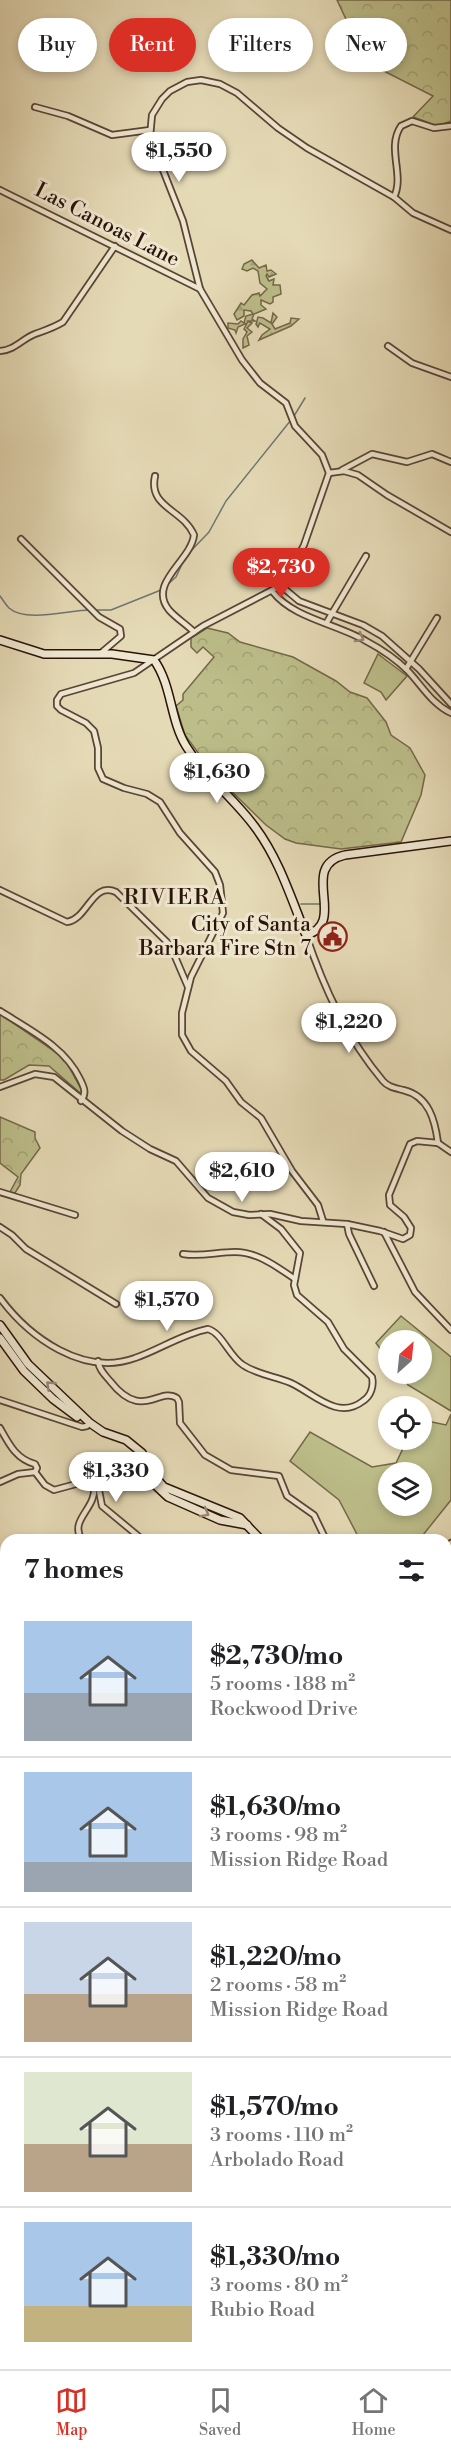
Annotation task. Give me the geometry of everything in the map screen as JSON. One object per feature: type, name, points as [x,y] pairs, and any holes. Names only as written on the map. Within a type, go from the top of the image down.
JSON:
[{"type":"main road","points":[[0,640],[44,654],[101,653],[154,660],[162,675],[177,727],[187,747],[213,782],[246,816],[264,839],[306,935],[316,932],[323,924],[324,872],[334,858],[451,841]]},
{"type":"main road","points":[[0,1325],[28,1364],[86,1419],[100,1430],[133,1446],[149,1477],[165,1495],[215,1519],[247,1525],[255,1534]]},
{"type":"main road","points":[[0,1338],[21,1368],[87,1426],[104,1437],[133,1446]]},
{"type":"street","points":[[324,1221],[318,1205],[292,1171],[261,1118],[241,1102],[226,1081],[191,1052],[185,1042],[181,1029],[188,987],[198,958],[223,913],[220,885],[215,872],[208,861],[187,842],[165,808],[156,799],[103,779],[98,768],[97,739],[94,731],[82,720],[61,710],[57,703],[62,694],[134,673],[194,632],[273,591],[291,570],[304,545],[328,473],[322,455],[295,426],[286,403],[260,383],[242,360],[200,289],[190,243],[152,145],[150,130],[155,110],[162,99],[170,91],[194,80],[215,82],[237,93],[278,128],[307,148],[394,197],[413,213],[451,230]]},
{"type":"street","points":[[35,107],[68,116],[112,135],[150,130]]},
{"type":"street","points":[[394,197],[397,188],[394,148],[401,126],[412,121],[435,128],[451,126]]},
{"type":"street","name":"Las Canoas Lane","points":[[0,190],[200,289]]},
{"type":"street","points":[[0,351],[10,350],[33,335],[51,330],[63,322],[115,246]]},
{"type":"street","points":[[388,346],[412,363],[451,377]]},
{"type":"street","points":[[340,472],[372,454],[407,462],[429,454],[451,462]]},
{"type":"street","points":[[328,473],[358,475],[387,495],[451,532]]},
{"type":"street","points":[[155,476],[153,484],[155,495],[189,527],[194,536],[187,554],[164,583],[163,595],[168,609],[194,632]]},
{"type":"street","points":[[21,539],[99,616],[120,630],[121,636],[101,653]]},
{"type":"street","points":[[327,622],[366,556]]},
{"type":"street","points":[[280,585],[299,601],[373,630],[411,661],[451,704]]},
{"type":"street","points":[[273,591],[288,608],[327,622],[365,640],[406,669],[433,701],[451,713]]},
{"type":"street","points":[[406,669],[437,618]]},
{"type":"street","points":[[0,890],[67,922],[79,918],[100,891],[116,892],[170,945],[188,987]]},
{"type":"street","points":[[306,935],[330,999],[345,1028],[386,1084],[410,1092],[423,1100],[430,1111],[438,1143]]},
{"type":"street","points":[[0,1011],[69,1059],[85,1089],[81,1101]]},
{"type":"street","points":[[0,1087],[35,1074],[48,1075],[60,1080],[81,1101],[136,1141],[176,1161],[201,1191],[216,1203],[242,1214],[256,1216],[261,1214],[301,1221],[347,1224],[404,1239],[410,1235],[410,1225],[390,1205],[389,1195],[410,1144],[417,1141],[438,1143],[451,1152]]},
{"type":"street","points":[[0,1192],[75,1215]]},
{"type":"street","points":[[0,1298],[12,1313],[47,1344],[68,1354],[98,1361],[130,1360],[208,1329],[218,1334],[237,1360],[258,1373],[292,1384],[330,1405],[346,1408],[357,1405],[371,1392],[372,1377],[347,1352],[328,1322],[297,1295],[294,1287],[300,1261],[299,1252],[279,1227],[261,1214]]},
{"type":"street","points":[[347,1224],[349,1234],[374,1286]]},
{"type":"street","points":[[0,1227],[12,1234],[26,1249],[116,1304]]},
{"type":"street","points":[[384,1232],[415,1292],[451,1330]]},
{"type":"street","points":[[183,1254],[199,1256],[239,1252],[254,1254],[295,1280]]},
{"type":"street","points":[[98,1361],[101,1370],[124,1396],[143,1403],[167,1395],[177,1398],[180,1424],[207,1456],[231,1470],[279,1475],[288,1496],[314,1515],[323,1534]]},
{"type":"street","points":[[0,1400],[82,1427],[87,1426]]},
{"type":"street","points":[[0,1428],[18,1456],[36,1466],[35,1472],[45,1485],[54,1490],[85,1481],[99,1486],[100,1502],[104,1508],[136,1534]]},
{"type":"street","points":[[0,1482],[18,1474],[35,1472]]},
{"type":"street","points":[[79,1534],[78,1525],[90,1508],[95,1494],[94,1484]]},
{"type":"green space","points":[[337,0],[451,0],[451,121],[438,126],[413,117],[433,96],[386,72],[407,72],[407,18],[345,18]]},
{"type":"green space","points":[[252,260],[259,268],[266,265],[267,271],[271,270],[276,274],[266,276],[269,281],[274,279],[273,285],[280,285],[281,294],[273,297],[273,302],[270,304],[261,300],[261,305],[266,309],[254,314],[252,319],[255,321],[247,321],[252,323],[247,328],[252,332],[247,336],[249,345],[243,348],[243,339],[247,332],[244,329],[247,323],[238,327],[236,333],[235,330],[228,328],[228,323],[238,324],[241,321],[244,323],[246,316],[253,314],[251,311],[244,310],[244,316],[237,320],[234,314],[241,303],[244,305],[252,295],[259,293],[260,296],[267,289],[260,283],[258,271],[253,268],[247,271],[242,269],[244,264]]},
{"type":"green space","points":[[273,313],[277,317],[272,324],[275,329],[290,323],[291,318],[299,319],[291,326],[259,340],[270,329],[260,323],[258,327],[256,324],[258,317],[271,323]]},
{"type":"green space","points":[[207,628],[228,633],[240,642],[293,657],[336,681],[350,692],[367,698],[386,722],[391,735],[410,748],[425,775],[421,795],[401,842],[341,849],[296,843],[285,839],[266,825],[213,773],[185,735],[176,706],[183,700],[183,694],[214,657],[203,647],[197,653],[191,647],[191,638]]},
{"type":"green space","points":[[378,654],[407,676],[386,700],[381,692],[364,683]]},
{"type":"green space","points":[[0,1014],[64,1058],[86,1098],[49,1066],[29,1065],[4,1080],[0,1080]]},
{"type":"green space","points":[[0,1117],[35,1132],[40,1148],[21,1174],[20,1185],[15,1193],[10,1192],[18,1177],[0,1163]]},
{"type":"green space","points":[[401,1316],[418,1330],[388,1330]]},
{"type":"green space","points":[[432,1341],[451,1357],[451,1411],[432,1400],[432,1396],[426,1396],[408,1385],[432,1384]]},
{"type":"green space","points":[[451,1414],[451,1500],[424,1534],[357,1534],[339,1500],[290,1461],[310,1432],[372,1467],[378,1466],[378,1516],[432,1516],[432,1462],[396,1462],[402,1450],[432,1450],[432,1422],[446,1425]]},
{"type":"waterway","points":[[294,416],[305,398]]},
{"type":"waterway","points":[[188,554],[209,532],[226,501],[291,420]]},
{"type":"waterway","points":[[167,585],[176,577],[184,560]]},
{"type":"waterway","points":[[95,610],[111,610],[161,590]]},
{"type":"waterway","points":[[0,596],[9,608],[26,615],[90,610]]},
{"type":"waterway","points":[[301,904],[320,904],[321,906]]},
{"type":"place","name":"City of Santa Barbara Fire Stn 7","points":[[332,937]]},
{"type":"district","name":"RIVIERA","points":[[175,897]]}]
